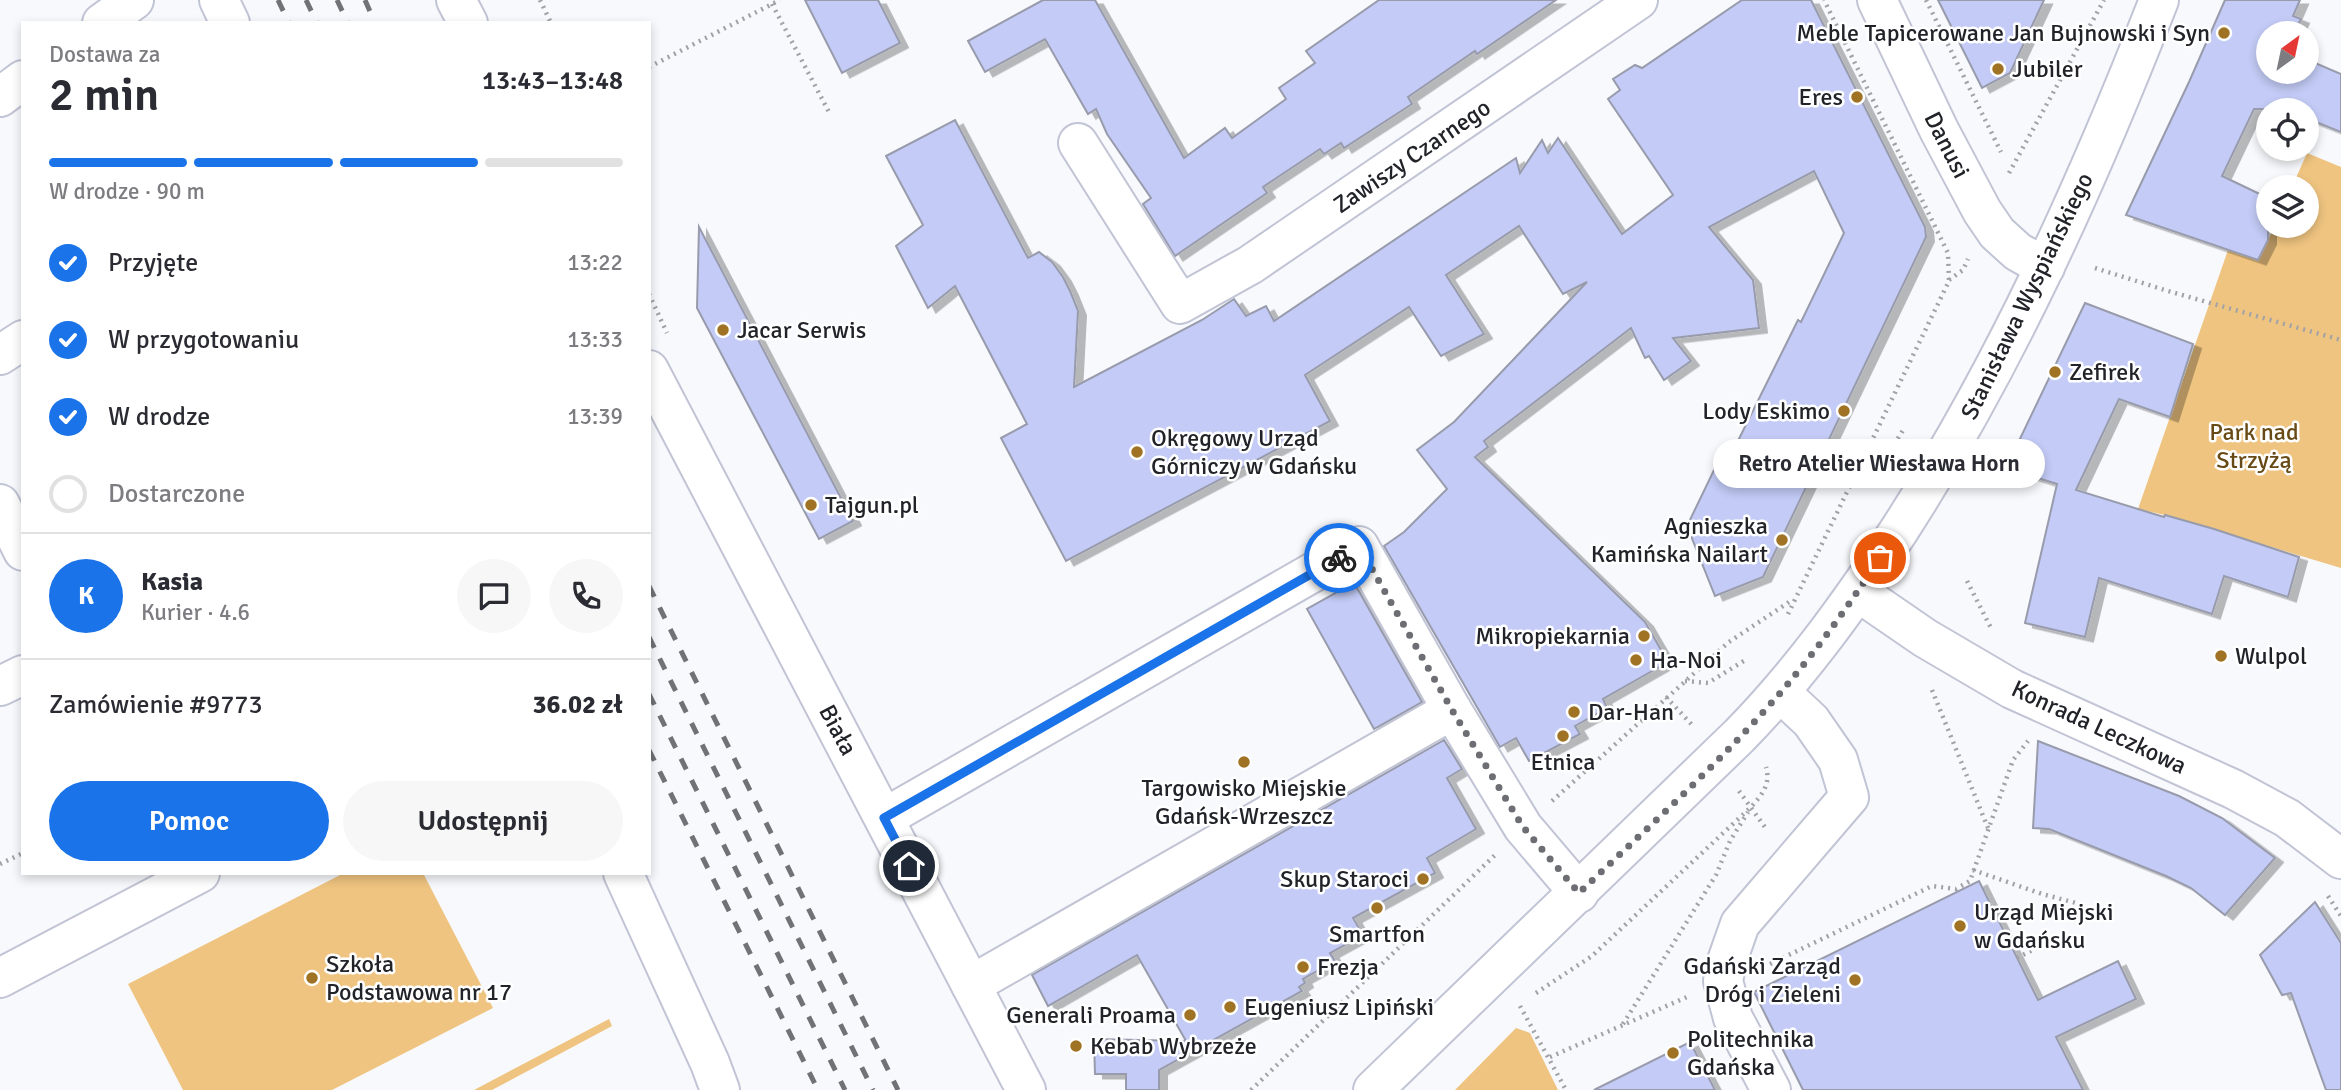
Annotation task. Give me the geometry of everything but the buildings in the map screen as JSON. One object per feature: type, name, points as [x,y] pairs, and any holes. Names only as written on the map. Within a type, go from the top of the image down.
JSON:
[{"type":"street","points":[[105,21],[134,0]]},
{"type":"street","points":[[219,0],[229,21]]},
{"type":"street","points":[[456,0],[467,21]]},
{"type":"street","name":"Zawiszy Czarnego","points":[[1078,143],[1180,304],[1250,265],[1534,74],[1638,0]]},
{"type":"street","name":"Danusi","points":[[1877,0],[1939,130],[1982,211],[1997,233],[2018,252],[2045,267]]},
{"type":"street","name":"Stanisława Wyspiańskiego","points":[[1373,1090],[1691,785],[1780,692],[1857,592],[1951,447],[2045,267],[2159,0]]},
{"type":"street","points":[[0,97],[21,81]]},
{"type":"street","points":[[0,355],[21,341]]},
{"type":"street","name":"Biała","points":[[651,374],[1026,1090]]},
{"type":"street","points":[[0,504],[21,547]]},
{"type":"street","points":[[884,818],[1359,546],[1452,710],[1523,827],[1579,893]]},
{"type":"street","name":"Konrada Leczkowa","points":[[1857,592],[1936,645],[2012,688],[2233,789],[2287,818],[2341,859]]},
{"type":"street","points":[[0,686],[21,676]]},
{"type":"street","points":[[1771,1090],[1733,1018],[1723,981],[1740,924],[1849,797],[1838,760],[1811,721],[1780,692]]},
{"type":"street","points":[[971,985],[1452,710]]},
{"type":"street","points":[[0,978],[196,875]]},
{"type":"street","points":[[624,875],[720,1090]]},
{"type":"path","points":[[540,0],[550,21]]},
{"type":"path","points":[[651,65],[780,0]]},
{"type":"path","points":[[1824,0],[1948,253],[1949,281]]},
{"type":"path","points":[[1926,0],[2001,152]]},
{"type":"path","points":[[1251,1090],[1523,827],[1666,697],[1729,642],[1794,598],[1949,281],[1963,270],[1975,246],[1982,211],[1999,194],[2104,0]]},
{"type":"path","points":[[772,4],[831,114]]},
{"type":"path","points":[[2095,268],[2341,340]]},
{"type":"path","points":[[1860,462],[1879,469],[1905,427]]},
{"type":"path","points":[[1684,681],[1708,682],[1747,659]]},
{"type":"path","points":[[1931,687],[1989,828]]},
{"type":"path","points":[[1666,697],[1698,730]]},
{"type":"path","points":[[1550,1058],[1723,981],[1754,971],[1932,886],[1956,889],[1971,883],[1973,870],[2013,760],[2033,737]]},
{"type":"path","points":[[1531,996],[1592,956],[1751,807],[1762,795],[1768,782],[1768,772],[1760,760]]},
{"type":"path","points":[[1623,1025],[1716,875],[1730,842],[1751,807]]},
{"type":"path","points":[[0,864],[21,854]]},
{"type":"path","points":[[1973,870],[2080,904]]},
{"type":"path","points":[[2017,958],[2044,944]]},
{"type":"path","points":[[1520,1006],[1566,1090]]},
{"type":"green space","name":"Park nad Strzyżą","points":[[2319,158],[2341,167],[2341,568],[2138,509],[2228,250],[2258,260],[2269,238],[2319,238],[2319,175],[2297,175],[2303,161],[2319,161]]},
{"type":"green space","points":[[340,875],[424,875],[493,1008],[332,1090],[183,1090],[128,984]]},
{"type":"green space","points":[[609,1019],[612,1026],[492,1090],[474,1090]]},
{"type":"green space","points":[[1516,1028],[1530,1033],[1558,1090],[1455,1090]]},
{"type":"railway","points":[[278,0],[288,21]]},
{"type":"railway","points":[[306,0],[316,21]]},
{"type":"railway","points":[[337,0],[347,21]]},
{"type":"railway","points":[[365,0],[374,21]]},
{"type":"railway","points":[[651,590],[898,1090]]},
{"type":"railway","points":[[651,641],[873,1090]]},
{"type":"railway","points":[[651,698],[845,1090]]},
{"type":"railway","points":[[651,754],[818,1090]]},
{"type":"way so far","points":[[1339,558],[1359,546],[1452,710],[1523,827],[1579,893],[1757,718],[1817,647],[1880,558]]},
{"type":"place","name":"Meble Tapicerowane Jan Bujnowski i Syn","points":[[2224,33]]},
{"type":"place","name":"Jubiler","points":[[1998,69]]},
{"type":"place","name":"Eres","points":[[1857,97]]},
{"type":"place","name":"Jacar Serwis","points":[[723,330]]},
{"type":"place","name":"Zefirek","points":[[2055,372]]},
{"type":"place","name":"Lody Eskimo","points":[[1844,411]]},
{"type":"place","name":"Okręgowy Urząd Górniczy w Gdańsku","points":[[1137,452]]},
{"type":"place","name":"Tajgun.pl","points":[[811,505]]},
{"type":"place","name":"Agnieszka Kamińska Nailart","points":[[1782,540]]},
{"type":"place","name":"Retro Atelier Wiesława Horn","points":[[1880,558]]},
{"type":"place","name":"Mikropiekarnia","points":[[1644,636]]},
{"type":"place","name":"Wulpol","points":[[2221,656]]},
{"type":"place","name":"Ha-Noi","points":[[1636,660]]},
{"type":"place","name":"Dar-Han","points":[[1574,712]]},
{"type":"place","name":"Etnica","points":[[1563,736]]},
{"type":"place","name":"Targowisko Miejskie Gdańsk-Wrzeszcz","points":[[1244,762]]},
{"type":"place","name":"Skup Staroci","points":[[1423,879]]},
{"type":"place","name":"Smartfon","points":[[1377,908]]},
{"type":"place","name":"Urząd Miejski w Gdańsku","points":[[1960,926]]},
{"type":"place","name":"Frezja","points":[[1303,967]]},
{"type":"place","name":"Szkoła Podstawowa nr 17","points":[[312,978]]},
{"type":"place","name":"Gdański Zarząd Dróg i Zieleni","points":[[1855,980]]},
{"type":"place","name":"Eugeniusz Lipiński","points":[[1230,1007]]},
{"type":"place","name":"Generali Proama","points":[[1190,1015]]},
{"type":"place","name":"Kebab Wybrzeże","points":[[1076,1046]]},
{"type":"place","name":"Politechnika Gdańska","points":[[1673,1053]]},
{"type":"route","points":[[909,866],[884,818],[1339,558]]}]
